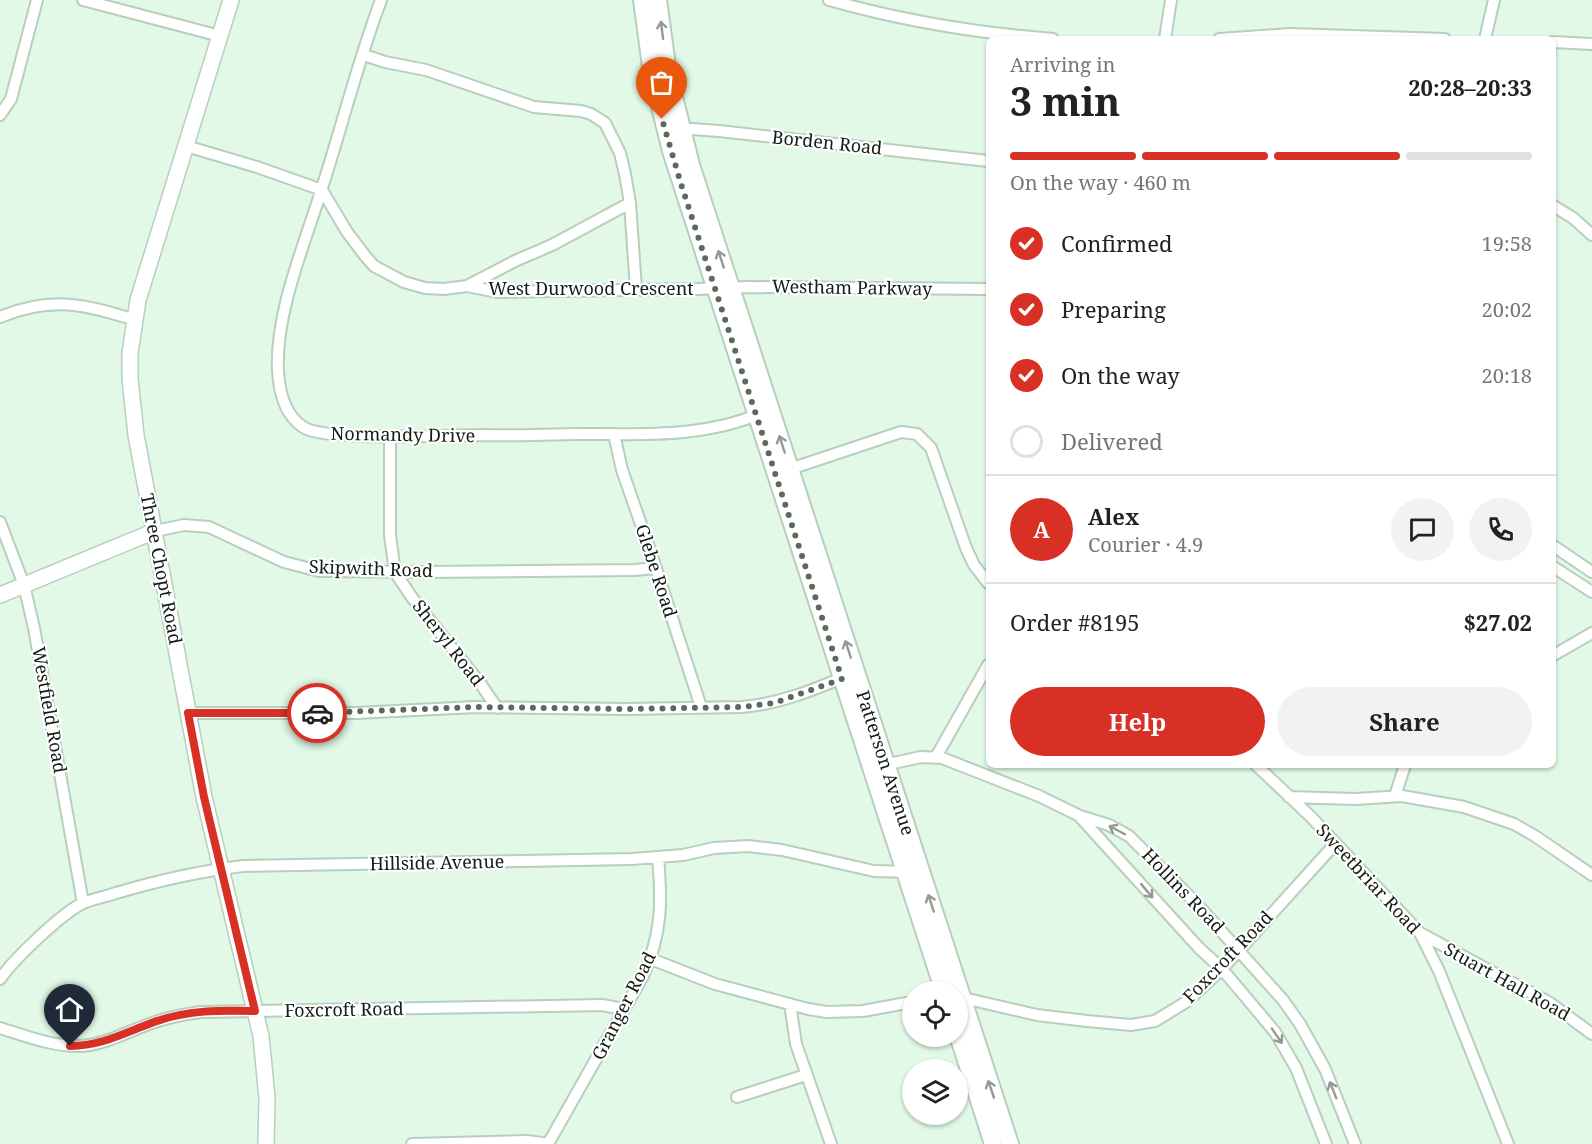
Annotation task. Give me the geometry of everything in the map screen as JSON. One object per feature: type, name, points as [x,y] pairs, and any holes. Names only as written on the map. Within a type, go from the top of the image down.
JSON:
[{"type":"main road","name":"Three Chopt Road","points":[[231,0],[143,281],[130,353],[131,402],[204,797],[255,1011],[265,1068],[266,1144]]},
{"type":"main road","name":"Patterson Avenue","points":[[642,0],[652,74],[673,131],[879,767],[912,872],[941,981]]},
{"type":"main road","name":"Patterson Avenue","points":[[658,0],[673,131]]},
{"type":"main road","name":"Skipwith Road","points":[[0,595],[155,531]]},
{"type":"main road","name":"Patterson Avenue","points":[[912,872],[953,981]]},
{"type":"main road","name":"Patterson Avenue","points":[[968,1023],[1010,1144]]},
{"type":"main road","points":[[962,1047],[993,1144]]},
{"type":"street","points":[[0,115],[11,99],[37,0]]},
{"type":"street","points":[[83,0],[220,36]]},
{"type":"street","name":"Normandy Drive","points":[[381,0],[286,304],[281,330],[278,371],[282,395],[290,414],[302,426],[320,434],[390,436],[698,432],[764,412]]},
{"type":"street","points":[[828,0],[941,27],[1018,36]]},
{"type":"street","points":[[1165,36],[1171,0]]},
{"type":"street","points":[[1486,36],[1494,0]]},
{"type":"street","points":[[1262,36],[1290,34],[1319,36]]},
{"type":"street","points":[[1556,42],[1592,44]]},
{"type":"street","points":[[364,55],[385,62],[426,70],[534,107],[581,111],[605,123],[620,153],[630,204],[636,289]]},
{"type":"street","name":"Borden Road","points":[[673,131],[692,129],[719,131],[986,161]]},
{"type":"street","points":[[186,146],[257,167],[322,190]]},
{"type":"street","name":"West Durwood Crescent","points":[[322,190],[366,257],[381,271],[404,282],[425,288],[444,289],[467,286],[497,292],[723,288]]},
{"type":"street","name":"West Durwood Crescent","points":[[467,286],[630,204]]},
{"type":"street","points":[[1556,208],[1573,218],[1592,235]]},
{"type":"street","name":"Westham Parkway","points":[[723,288],[986,289]]},
{"type":"street","points":[[0,317],[36,307],[64,304],[90,307],[135,320]]},
{"type":"street","points":[[783,472],[901,432],[917,435],[931,448],[966,548],[974,565],[986,580]]},
{"type":"street","name":"Glebe Road","points":[[614,434],[622,470],[701,707]]},
{"type":"street","name":"Sheryl Road","points":[[390,436],[390,535],[395,572],[497,708]]},
{"type":"street","name":"Westfield Road","points":[[0,522],[24,585],[83,903]]},
{"type":"street","name":"Skipwith Road","points":[[155,531],[184,525],[209,527],[267,555],[319,571],[634,570],[655,568]]},
{"type":"street","points":[[1556,548],[1592,572]]},
{"type":"street","points":[[1556,569],[1592,592]]},
{"type":"street","points":[[1556,654],[1592,633]]},
{"type":"street","points":[[936,757],[986,669]]},
{"type":"street","points":[[188,713],[742,707],[788,699],[849,676]]},
{"type":"street","name":"Hollins Road","points":[[879,767],[921,757],[936,757],[1039,796],[1080,816],[1109,825],[1135,841],[1270,984],[1300,1024],[1325,1069],[1355,1144]]},
{"type":"street","name":"Sweetbriar Road","points":[[1259,768],[1289,796],[1420,933],[1439,971],[1508,1144]]},
{"type":"street","points":[[1395,796],[1404,768]]},
{"type":"street","points":[[1289,796],[1354,799],[1395,796],[1464,807],[1514,824],[1592,875]]},
{"type":"street","name":"Hollins Road","points":[[1080,816],[1183,931],[1222,969],[1268,1023],[1296,1068],[1326,1144]]},
{"type":"street","name":"Foxcroft Road","points":[[968,999],[1037,1015],[1117,1025],[1148,1023],[1168,1015],[1222,969],[1335,844]]},
{"type":"street","name":"Hillside Avenue","points":[[0,979],[29,948],[83,903],[220,868],[632,860],[683,855],[725,847],[767,847],[874,871],[912,872]]},
{"type":"street","name":"Granger Road","points":[[549,1144],[644,976],[651,959],[661,911],[658,857]]},
{"type":"street","name":"Stuart Hall Road","points":[[1420,933],[1550,1003],[1592,1034]]},
{"type":"street","points":[[651,959],[715,984],[827,1012],[851,1012],[902,1004]]},
{"type":"street","points":[[790,1004],[796,1044],[831,1144]]},
{"type":"street","name":"Foxcroft Road","points":[[0,1028],[70,1046],[81,1046],[107,1041],[177,1015],[201,1012],[602,1005],[624,1009]]},
{"type":"street","points":[[737,1097],[806,1075]]},
{"type":"street","points":[[412,1144],[527,1141],[549,1144]]},
{"type":"way so far","points":[[317,713],[475,707],[628,709],[760,706],[788,699],[842,679],[681,184],[662,119]]},
{"type":"route","points":[[70,1046],[107,1041],[177,1015],[236,1010],[255,1011],[204,797],[188,713],[317,713]]}]
